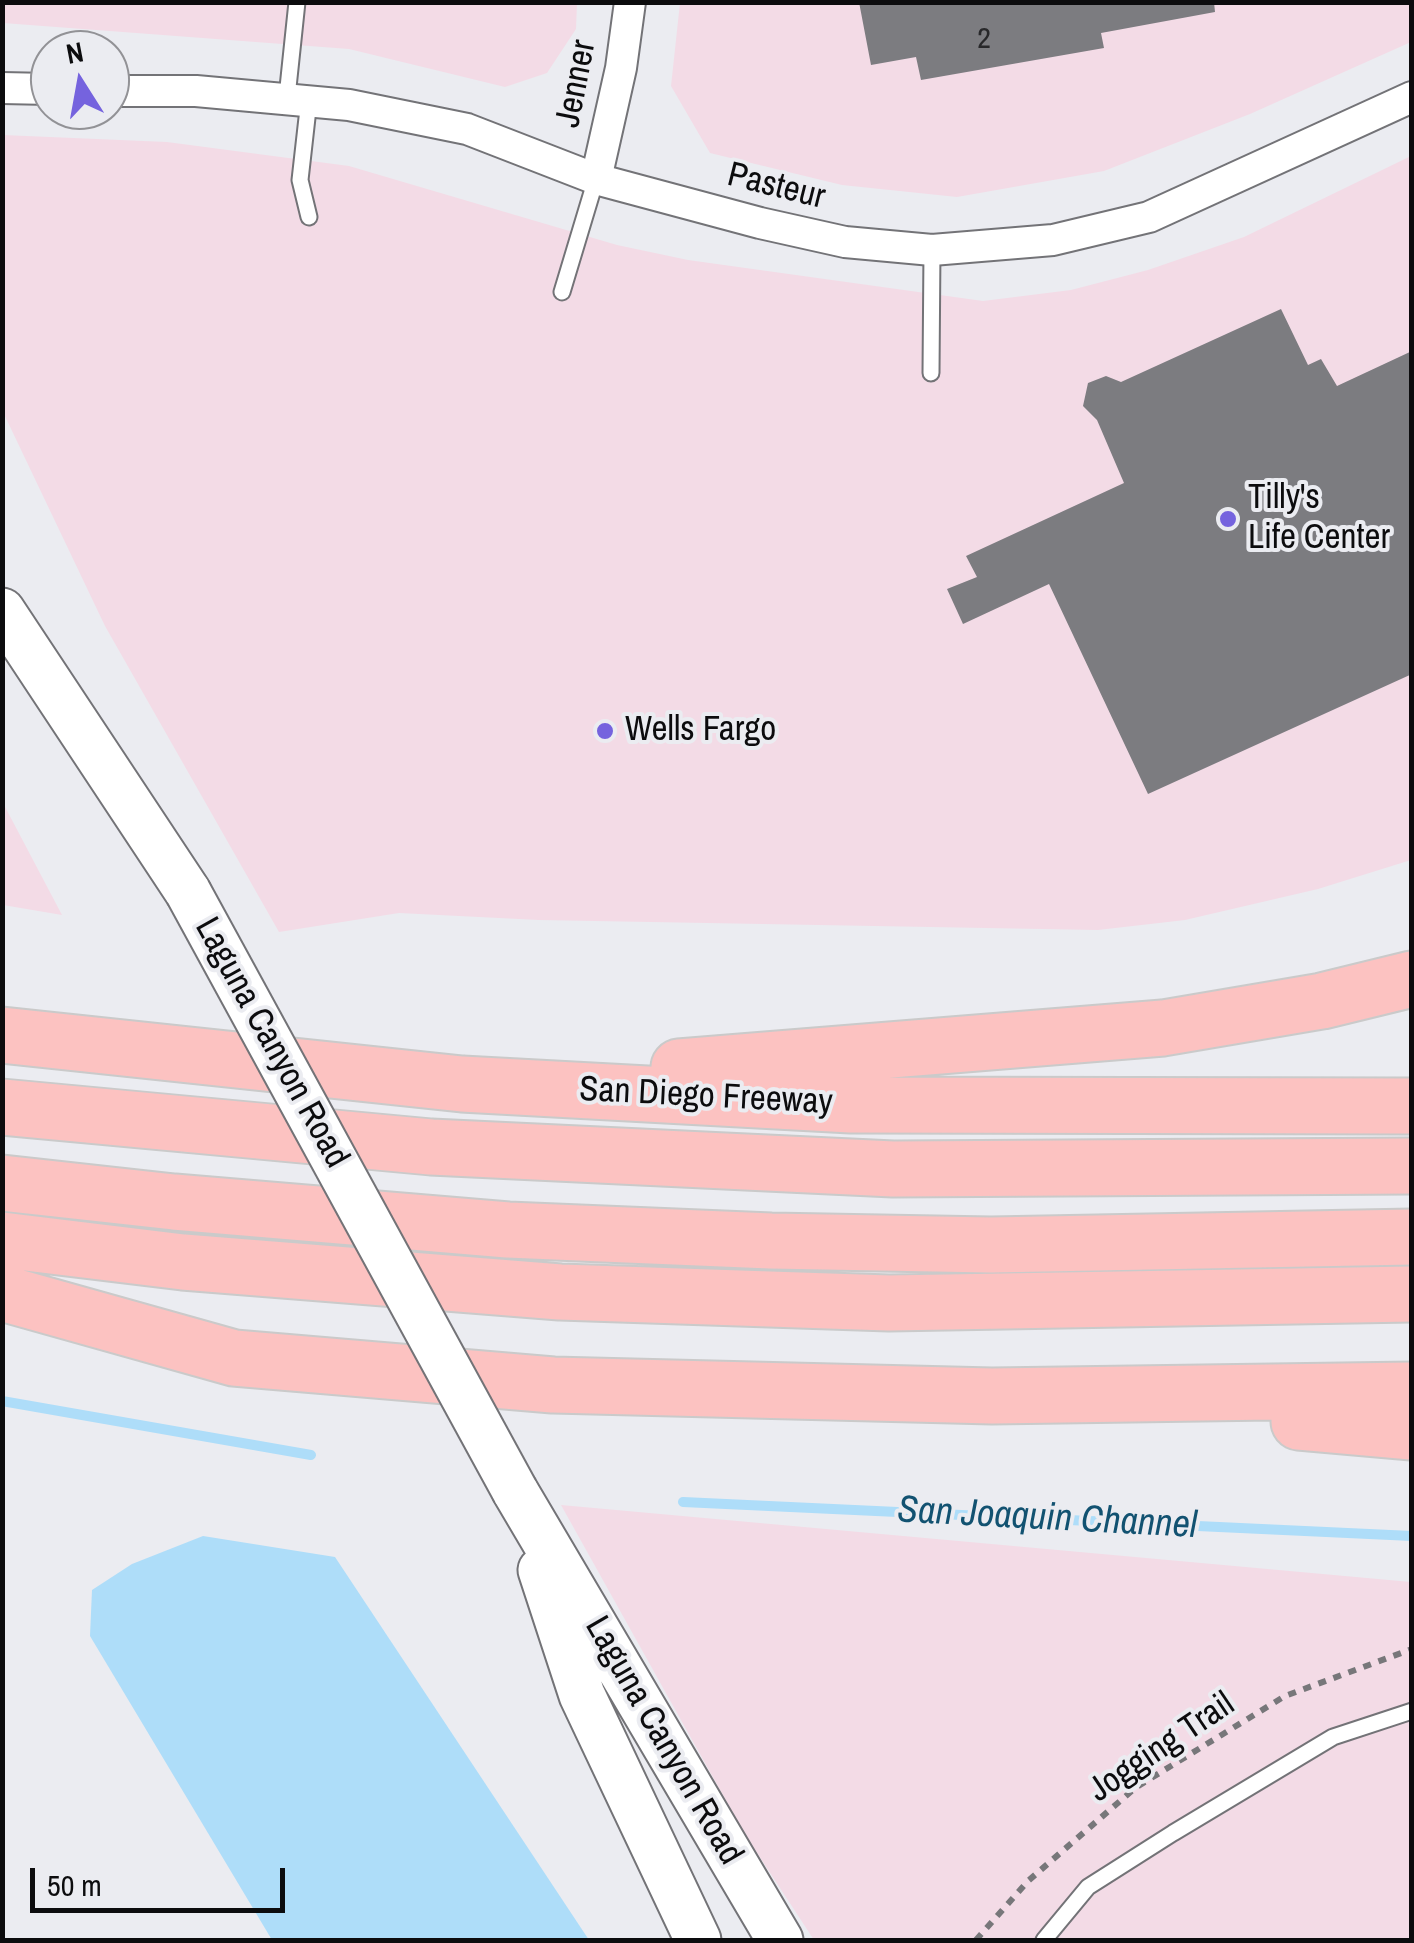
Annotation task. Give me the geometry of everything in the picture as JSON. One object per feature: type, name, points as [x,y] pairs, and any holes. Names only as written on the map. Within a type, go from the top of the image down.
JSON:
[{"type":"highway","points":[[462,1084],[1163,1028],[1322,1001],[1412,978]]},
{"type":"highway","name":"San Diego Freeway","points":[[2,1036],[462,1084],[851,1105],[1412,1106]]},
{"type":"highway","points":[[2,1107],[431,1146],[893,1169],[1412,1166]]},
{"type":"highway","points":[[2,1182],[174,1202],[508,1230],[771,1241],[991,1245],[1412,1237]]},
{"type":"highway","points":[[2,1240],[183,1262],[560,1292],[889,1303],[1412,1294]]},
{"type":"highway","points":[[2,1292],[234,1358],[553,1386],[992,1396],[1412,1390]]},
{"type":"highway","points":[[992,1396],[1412,1432]]},
{"type":"main road","name":"Laguna Canyon Road","points":[[2,611],[188,892],[515,1490],[780,1940]]},
{"type":"main road","name":"Laguna Canyon Road","points":[[515,1490],[582,1695],[698,1940]]},
{"type":"street","name":"Jenner","points":[[596,179],[621,68],[630,2]]},
{"type":"street","points":[[2,88],[30,89]]},
{"type":"street","name":"Pasteur","points":[[130,92],[298,98],[467,129],[596,179],[828,238],[932,250],[1052,240],[1149,217],[1412,97]]},
{"type":"lane","points":[[297,2],[300,180],[309,217]]},
{"type":"lane","points":[[562,292],[596,179]]},
{"type":"lane","points":[[931,373],[932,250]]},
{"type":"lane","points":[[1044,1940],[1088,1887],[1173,1833],[1333,1737],[1412,1711]]},
{"type":"path","name":"Jogging Trail","points":[[976,1940],[1028,1880],[1136,1788],[1286,1696],[1412,1649]]},
{"type":"shaded area","points":[[2,3],[577,3],[576,29],[547,73],[505,87],[349,49],[3,23]]},
{"type":"shaded area","points":[[680,3],[1411,3],[1411,42],[1250,114],[1104,171],[957,197],[842,185],[710,153],[671,86]]},
{"type":"shaded area","points":[[3,135],[167,142],[349,166],[617,245],[688,260],[983,301],[1071,290],[1148,270],[1244,237],[1411,156],[1411,860],[1318,889],[1185,920],[1098,930],[539,920],[399,913],[279,932],[105,626],[3,412]]},
{"type":"shaded area","points":[[3,803],[62,915],[3,905]]},
{"type":"shaded area","points":[[561,1505],[1411,1582],[1411,1940],[814,1940],[744,1833]]},
{"type":"water","points":[[203,1536],[335,1557],[589,1940],[272,1940],[90,1636],[92,1590],[132,1564]]},
{"type":"building","points":[[859,2],[1214,2],[1215,12],[1101,33],[1104,48],[921,80],[916,57],[871,65]]},
{"type":"building","name":"Tilly's Life Center","points":[[1281,309],[1308,365],[1321,359],[1337,386],[1412,351],[1412,674],[1148,794],[1049,584],[963,624],[947,589],[977,577],[966,556],[1124,483],[1097,420],[1083,406],[1088,383],[1106,376],[1121,382]]},
{"type":"waterway","name":"San Joaquin Channel","points":[[2,1401],[311,1455]]},
{"type":"waterway","name":"San Joaquin Channel","points":[[683,1502],[1412,1536]]},
{"type":"place","name":"Tilly's Life Center","points":[[1228,519]]},
{"type":"place","name":"Wells Fargo","points":[[605,731]]}]
